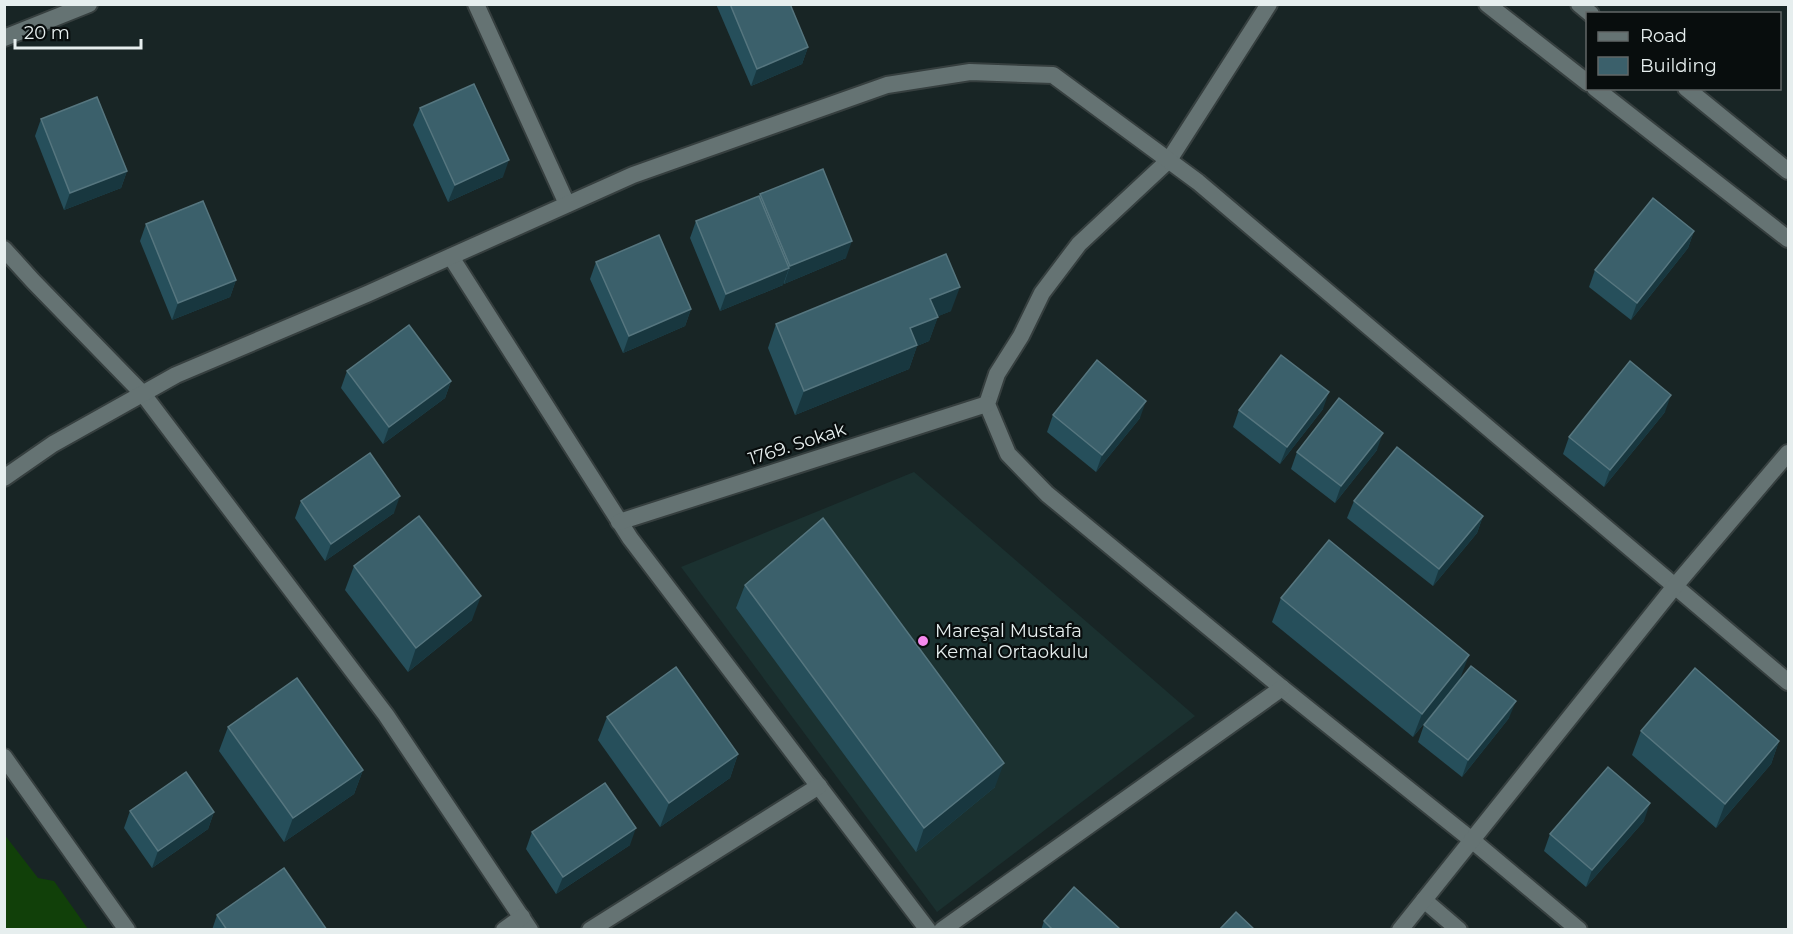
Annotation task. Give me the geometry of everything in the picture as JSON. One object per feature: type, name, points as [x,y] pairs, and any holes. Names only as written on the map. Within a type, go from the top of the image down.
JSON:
[{"type":"street","points":[[4,38],[89,4]]},
{"type":"street","points":[[476,4],[567,204]]},
{"type":"street","points":[[1269,4],[1168,160],[1079,244],[1042,293],[1021,336],[997,374],[987,404],[1008,454],[1047,494],[1282,688],[1473,840],[1579,930]]},
{"type":"street","points":[[1487,4],[1586,81]]},
{"type":"street","points":[[4,478],[53,444],[176,375],[633,175],[887,86],[970,72],[1053,75],[1198,182],[1788,682]]},
{"type":"street","points":[[1598,90],[1788,239]]},
{"type":"street","points":[[1688,90],[1788,171]]},
{"type":"street","points":[[4,249],[143,394],[386,715],[526,923],[504,930]]},
{"type":"street","points":[[452,256],[630,538],[928,930]]},
{"type":"street","name":"1769. Sokak","points":[[619,522],[987,404]]},
{"type":"street","points":[[1400,930],[1675,586],[1788,453]]},
{"type":"street","points":[[942,930],[1282,688]]},
{"type":"street","points":[[4,757],[127,930]]},
{"type":"street","points":[[590,930],[819,786]]},
{"type":"street","points":[[1424,900],[1459,930]]},
{"type":"shaded area","name":"Mareşal Mustafa Kemal Ortaokulu","points":[[914,472],[1195,716],[937,912],[681,567]]},
{"type":"green space","points":[[4,834],[38,878],[54,881],[88,929],[5,929]]},
{"type":"building","points":[[730,4],[790,4],[808,47],[757,69]]},
{"type":"building","points":[[474,84],[509,160],[455,185],[420,108]]},
{"type":"building","points":[[97,97],[127,171],[70,193],[41,119]]},
{"type":"building","points":[[823,169],[852,241],[790,266],[760,194]]},
{"type":"building","points":[[759,196],[789,268],[726,294],[696,221]]},
{"type":"building","points":[[1653,198],[1694,231],[1637,303],[1595,270]]},
{"type":"building","points":[[203,201],[236,280],[178,303],[146,224]]},
{"type":"building","points":[[659,235],[691,309],[629,336],[596,262]]},
{"type":"building","points":[[946,254],[960,287],[930,299],[938,317],[910,328],[917,345],[804,391],[776,324]]},
{"type":"building","points":[[409,325],[451,381],[389,427],[347,371]]},
{"type":"building","points":[[1281,355],[1329,392],[1287,447],[1239,410]]},
{"type":"building","points":[[1097,360],[1146,401],[1102,455],[1053,415]]},
{"type":"building","points":[[1630,361],[1671,395],[1610,470],[1569,437]]},
{"type":"building","points":[[1339,398],[1383,433],[1341,486],[1297,452]]},
{"type":"building","points":[[1397,447],[1483,516],[1439,569],[1354,501]]},
{"type":"building","points":[[370,453],[400,496],[331,544],[301,501]]},
{"type":"building","points":[[419,516],[481,596],[416,648],[354,566]]},
{"type":"building","points":[[823,518],[1004,763],[924,828],[745,585]]},
{"type":"building","points":[[1329,540],[1469,655],[1422,714],[1281,598]]},
{"type":"building","points":[[1471,666],[1516,701],[1468,760],[1424,725]]},
{"type":"building","points":[[676,667],[738,754],[669,803],[607,717]]},
{"type":"building","points":[[1695,668],[1779,741],[1725,804],[1641,731]]},
{"type":"building","points":[[297,678],[363,770],[293,818],[228,727]]},
{"type":"building","points":[[1608,767],[1650,803],[1592,870],[1550,834]]},
{"type":"building","points":[[186,772],[214,812],[158,851],[130,811]]},
{"type":"building","points":[[605,783],[636,828],[563,877],[532,832]]},
{"type":"building","points":[[284,868],[327,930],[227,930],[217,915]]},
{"type":"building","points":[[1074,887],[1121,930],[1053,930],[1044,921]]},
{"type":"building","points":[[1236,912],[1255,930],[1219,930]]},
{"type":"place","name":"Mareşal Mustafa Kemal Ortaokulu","points":[[923,641]]}]
